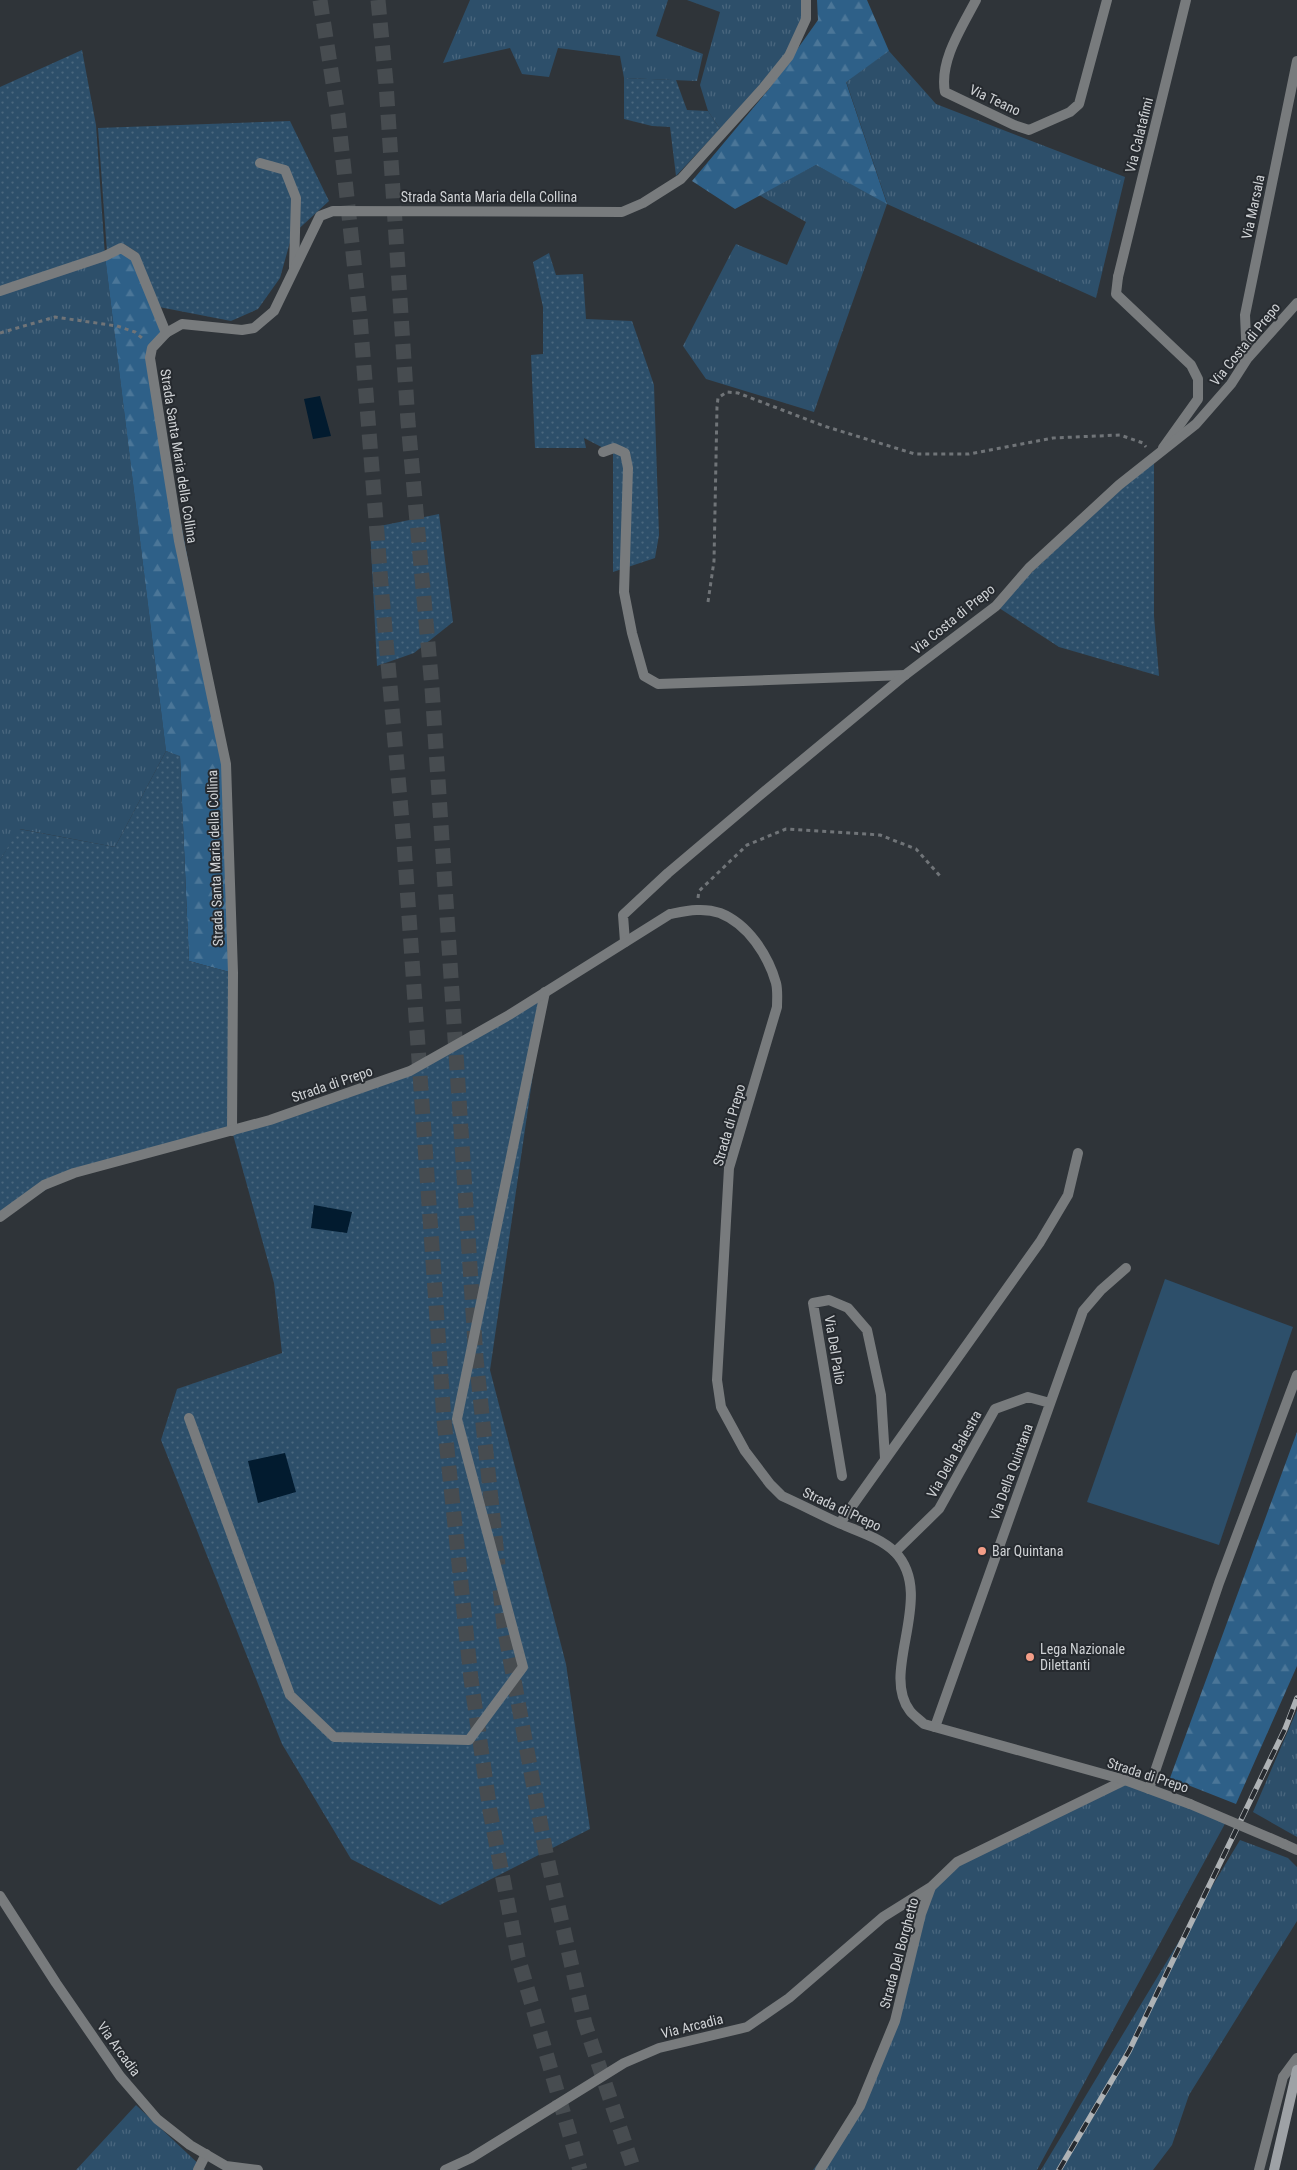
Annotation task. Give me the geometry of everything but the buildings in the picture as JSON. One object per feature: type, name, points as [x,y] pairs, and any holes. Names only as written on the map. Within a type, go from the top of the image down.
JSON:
[{"type":"main road","points":[[1274,2170],[1297,2070]]},
{"type":"street","name":"Strada Santa Maria della Collina","points":[[232,1131],[232,973],[226,764],[179,540],[150,358],[152,348],[166,333],[182,324],[242,330],[254,328],[274,311],[320,216],[333,211],[622,212],[643,203],[681,179],[789,56],[806,19],[806,0]]},
{"type":"street","name":"Via Teano","points":[[976,0],[946,64],[943,81],[945,92],[1014,126],[1029,130],[1070,112],[1079,104],[1106,0]]},
{"type":"street","name":"Via Calatafimi","points":[[1157,454],[1198,398],[1198,379],[1191,365],[1116,294],[1118,277],[1186,0]]},
{"type":"street","name":"Via Marsala","points":[[1247,359],[1245,315],[1297,61]]},
{"type":"street","points":[[260,163],[285,170],[296,198],[294,267]]},
{"type":"street","points":[[0,291],[121,248],[136,257],[166,333]]},
{"type":"street","name":"Via Costa di Prepo","points":[[625,942],[624,915],[661,879],[905,675],[996,606],[1029,568],[1119,485],[1196,424],[1231,384],[1247,359],[1297,303]]},
{"type":"street","points":[[603,452],[614,448],[625,453],[628,468],[624,592],[632,633],[644,676],[658,684],[905,675]]},
{"type":"street","name":"Strada di Prepo","points":[[0,1217],[44,1185],[74,1173],[270,1120],[410,1071],[545,992],[670,914],[695,909],[720,913],[746,930],[765,957],[776,985],[777,1007],[729,1168],[717,1380],[721,1407],[745,1451],[770,1484],[782,1496],[879,1540],[895,1552],[904,1564],[909,1582],[911,1610],[900,1674],[902,1694],[909,1710],[924,1724],[1124,1780],[1190,1804],[1297,1850]]},
{"type":"street","points":[[189,1418],[290,1695],[334,1737],[468,1740],[523,1668],[457,1419],[545,992]]},
{"type":"street","points":[[840,1523],[1040,1242],[1068,1195],[1078,1153]]},
{"type":"street","name":"Via Della Quintana","points":[[935,1727],[1083,1311],[1101,1290],[1126,1268]]},
{"type":"street","name":"Via Del Palio","points":[[842,1476],[814,1303],[829,1300],[848,1308],[867,1330],[881,1395],[885,1458]]},
{"type":"street","points":[[1149,1789],[1220,1583],[1297,1376]]},
{"type":"street","name":"Via Della Balestra","points":[[895,1552],[939,1509],[995,1409],[1028,1397],[1050,1403]]},
{"type":"street","name":"Strada Del Borghetto","points":[[820,2170],[860,2106],[895,2021],[921,1914],[931,1887],[957,1862],[1124,1780]]},
{"type":"street","name":"Via Arcadia","points":[[445,2170],[471,2158],[624,2063],[659,2048],[747,2027],[789,1998],[883,1917],[931,1887]]},
{"type":"street","name":"Via Arcadia","points":[[0,1896],[56,1983],[120,2076],[157,2119],[190,2146],[226,2166],[258,2170]]},
{"type":"street","points":[[1259,2170],[1283,2077],[1297,2058]]},
{"type":"street","points":[[198,2170],[206,2154]]},
{"type":"path","points":[[0,333],[55,317],[117,326],[135,332],[152,348]]},
{"type":"path","points":[[708,602],[714,561],[717,407],[718,398],[727,392],[738,393],[824,426],[915,454],[969,454],[1053,438],[1120,435],[1143,443],[1157,454]]},
{"type":"path","points":[[695,909],[699,891],[747,845],[786,829],[880,835],[916,849],[940,876]]},
{"type":"green space","points":[[470,0],[668,0],[656,36],[703,54],[697,81],[624,78],[620,56],[558,48],[549,77],[522,74],[510,48],[443,63]]},
{"type":"green space","points":[[687,0],[805,0],[806,19],[789,56],[720,129],[708,111],[700,85],[720,12]]},
{"type":"green space","points":[[817,0],[867,0],[889,51],[846,82],[887,204],[816,165],[735,209],[692,181],[769,89],[818,20]]},
{"type":"green space","points":[[82,50],[96,125],[105,256],[0,291],[0,87]]},
{"type":"green space","points":[[889,51],[936,104],[1125,177],[1096,298],[887,204],[814,412],[706,379],[683,346],[736,244],[787,265],[806,222],[759,195],[816,165],[887,203],[846,81]]},
{"type":"green space","points":[[624,78],[676,80],[687,110],[708,111],[720,129],[676,176],[670,127],[652,126],[624,119]]},
{"type":"green space","points":[[290,121],[329,201],[292,235],[280,278],[258,309],[231,321],[159,307],[138,253],[124,244],[107,252],[98,128]]},
{"type":"green space","points":[[121,248],[135,257],[166,333],[150,358],[226,764],[233,973],[189,961],[180,757],[166,751],[105,256]]},
{"type":"green space","points":[[549,253],[556,275],[583,274],[586,319],[632,321],[654,385],[659,535],[655,558],[613,572],[613,453],[584,438],[586,448],[535,448],[531,355],[543,354],[543,307],[533,262]]},
{"type":"green space","points":[[105,256],[166,751],[115,847],[20,829],[0,860],[0,288]]},
{"type":"green space","points":[[1154,457],[1154,616],[1159,676],[1059,647],[996,606]]},
{"type":"green space","points":[[439,514],[453,622],[414,653],[377,666],[370,528]]},
{"type":"green space","points":[[166,751],[180,756],[189,961],[233,973],[232,1130],[410,1071],[545,992],[490,1370],[566,1664],[590,1829],[440,1905],[351,1859],[282,1744],[161,1440],[177,1389],[282,1353],[274,1283],[232,1131],[74,1173],[0,1217],[0,860],[19,829],[115,847]]},
{"type":"green space","points":[[1165,1279],[1293,1327],[1219,1545],[1087,1502]]},
{"type":"green space","points":[[1297,1432],[1297,1666],[1236,1804],[1170,1778]]},
{"type":"green space","points":[[1297,1710],[1297,1837],[1253,1812]]},
{"type":"green space","points":[[1125,1780],[1227,1820],[1037,2170],[813,2170],[860,2106],[895,2021],[931,1887],[957,1862]]},
{"type":"green space","points":[[1240,1840],[1288,1858],[1297,1867],[1297,1921],[1189,2095],[1172,2145],[1153,2170],[1041,2170]]},
{"type":"green space","points":[[136,2105],[205,2170],[76,2170]]},
{"type":"shaded area","points":[[320,396],[331,436],[313,439],[304,399]]},
{"type":"shaded area","points":[[314,1205],[352,1212],[347,1233],[311,1228]]},
{"type":"shaded area","points":[[285,1453],[296,1492],[258,1503],[248,1461]]},
{"type":"tunnel","points":[[320,0],[338,115],[360,317],[404,844],[444,1420],[471,1679],[490,1811],[518,1957],[580,2170]]},
{"type":"tunnel","points":[[378,0],[386,83],[408,422],[432,688],[476,1358],[498,1565]]},
{"type":"tunnel","points":[[500,1590],[504,1626],[546,1853],[585,2024],[634,2170]]},
{"type":"railway","points":[[1059,2170],[1129,2051],[1285,1729],[1297,1698]]},
{"type":"place","name":"Bar Quintana","points":[[982,1551]]},
{"type":"place","name":"Lega Nazionale Dilettanti","points":[[1030,1657]]}]
